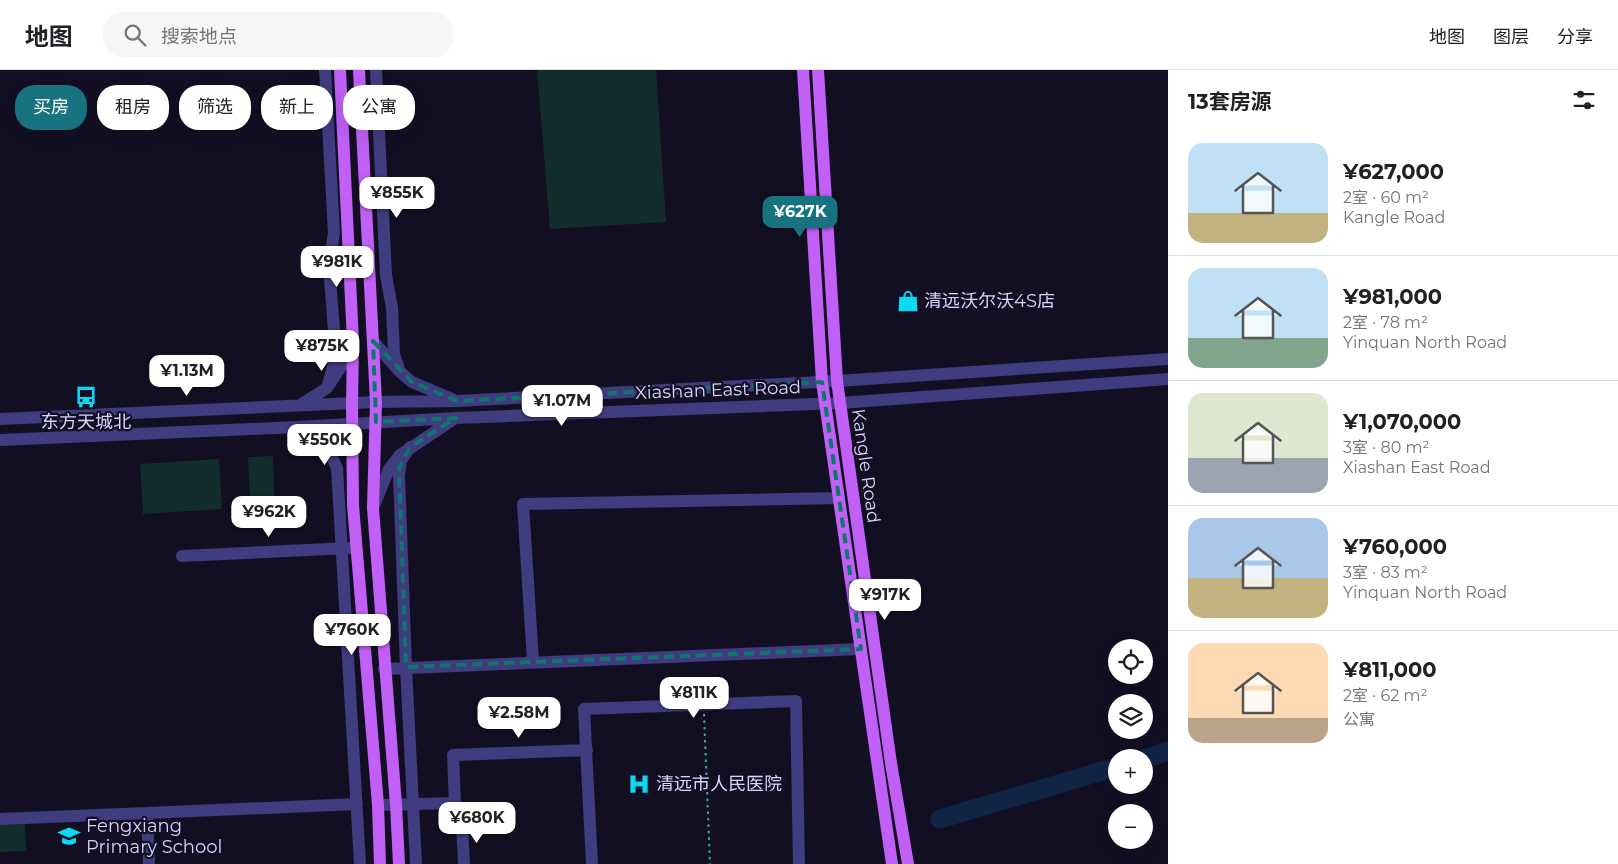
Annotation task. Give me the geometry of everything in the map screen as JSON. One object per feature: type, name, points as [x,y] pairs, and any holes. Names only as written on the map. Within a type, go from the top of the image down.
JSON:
[{"type":"main road","points":[[340,70],[353,342],[352,424],[354,505],[378,805],[380,864]]},
{"type":"main road","points":[[359,70],[376,402],[373,508],[399,864]]},
{"type":"main road","name":"Kangle Road","points":[[803,70],[822,382],[892,864]]},
{"type":"main road","name":"Kangle Road","points":[[818,70],[837,381],[891,763],[908,864]]},
{"type":"street","points":[[325,70],[334,233],[328,265],[335,344],[334,363],[327,388]]},
{"type":"street","points":[[376,70],[386,275],[392,308],[394,354],[400,372]]},
{"type":"street","points":[[373,341],[400,372],[412,382],[457,401]]},
{"type":"street","points":[[299,406],[327,388],[349,355],[353,342]]},
{"type":"street","name":"Xiashan East Road","points":[[0,420],[376,402],[457,401],[822,382],[1168,359]]},
{"type":"street","name":"Xiashan East Road","points":[[0,440],[456,418],[840,403],[1168,379]]},
{"type":"street","points":[[373,508],[389,470],[400,455],[456,418]]},
{"type":"street","points":[[297,427],[328,446],[339,461],[354,505]]},
{"type":"street","points":[[328,446],[338,468],[360,864]]},
{"type":"street","points":[[410,447],[400,461],[399,474],[416,864]]},
{"type":"street","points":[[533,662],[523,504],[839,498]]},
{"type":"street","points":[[182,556],[357,548]]},
{"type":"street","points":[[384,669],[861,649]]},
{"type":"street","points":[[592,864],[584,709],[796,701],[799,864]]},
{"type":"street","points":[[378,805],[455,803],[453,755],[586,750]]},
{"type":"street","points":[[0,819],[357,804]]},
{"type":"street","points":[[147,813],[149,864]]},
{"type":"street","points":[[462,825],[464,864]]},
{"type":"path","points":[[703,705],[710,864]]},
{"type":"highlighted area","points":[[373,341],[412,382],[457,401],[822,382],[861,649],[406,667],[399,468],[410,447],[456,418],[376,422]]},
{"type":"green space","points":[[537,70],[656,70],[666,222],[550,229]]},
{"type":"green space","points":[[273,456],[275,509],[250,509],[248,457]]},
{"type":"green space","points":[[219,459],[222,509],[143,514],[140,464]]},
{"type":"green space","points":[[25,824],[26,851],[0,852],[0,825]]},
{"type":"waterway","points":[[1153,756],[1168,751]]},
{"type":"waterway","points":[[940,819],[1108,769]]},
{"type":"place","name":"清远沃尔沃4S店","points":[[908,301]]},
{"type":"place","name":"东方天城北","points":[[86,397]]},
{"type":"place","name":"清远市人民医院","points":[[639,784]]},
{"type":"place","name":"Fengxiang Primary School","points":[[69,836]]}]
